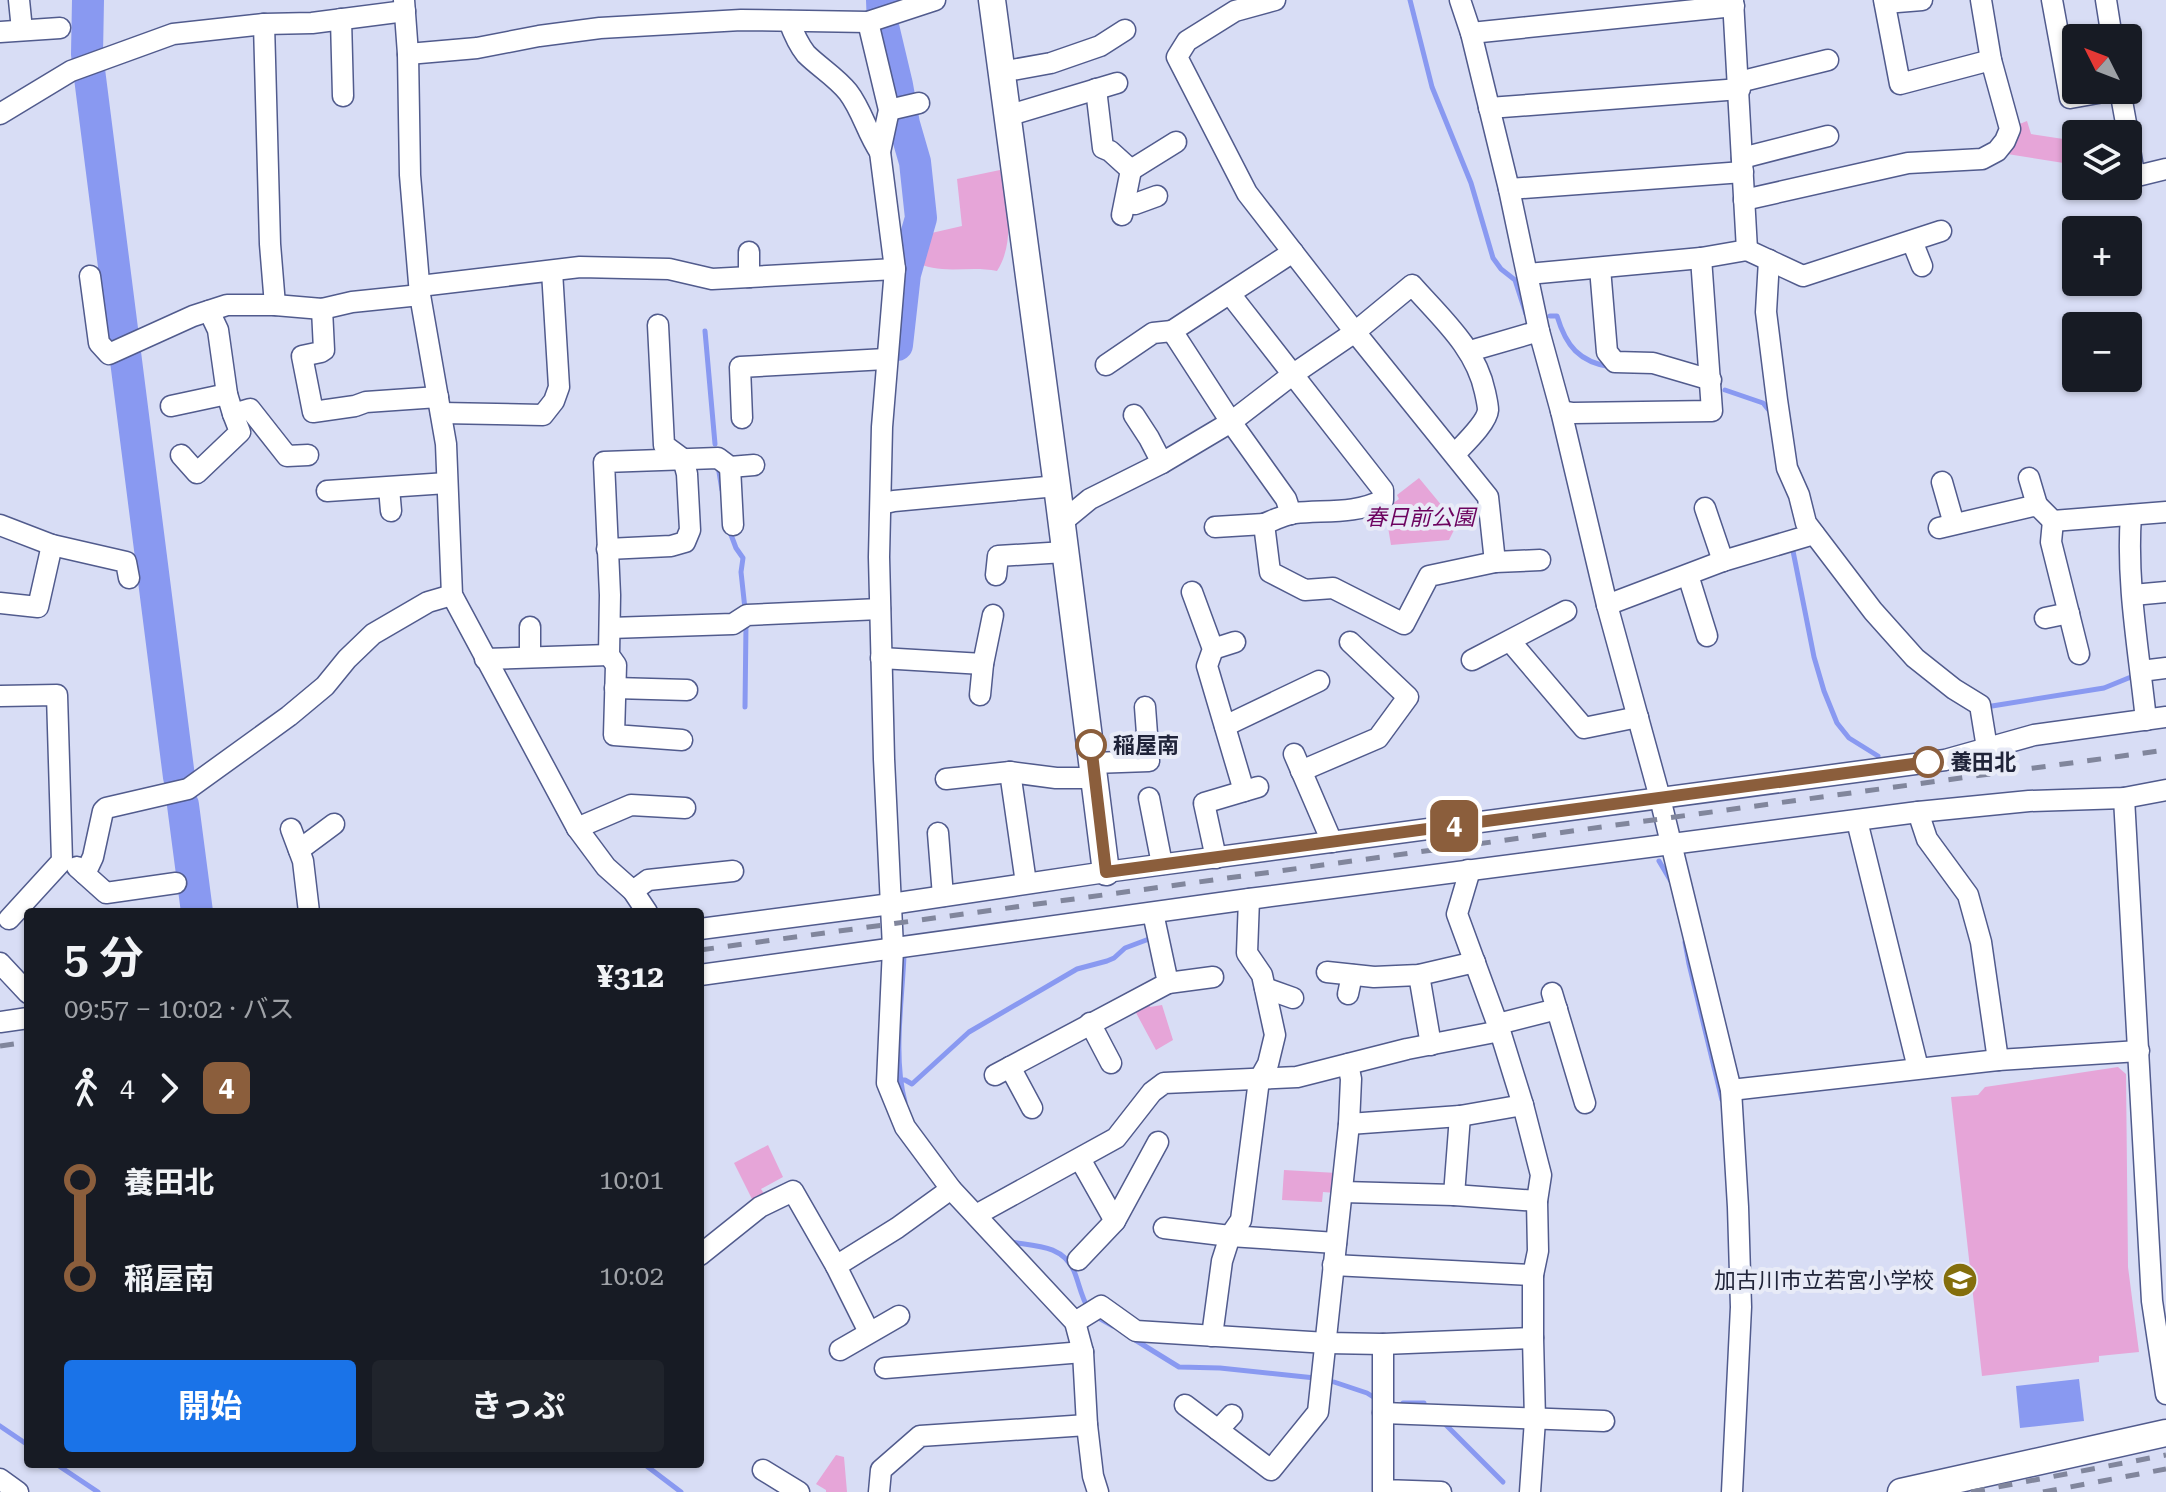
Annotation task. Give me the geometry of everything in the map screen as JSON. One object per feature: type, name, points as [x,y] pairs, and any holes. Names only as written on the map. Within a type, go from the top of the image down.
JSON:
[{"type":"street","points":[[19,0],[22,30]]},
{"type":"street","points":[[408,54],[477,48],[539,36],[738,10],[789,21],[868,22],[935,0]]},
{"type":"street","points":[[992,0],[1106,872]]},
{"type":"street","points":[[1275,0],[1235,11],[1187,41],[1177,57],[1247,193],[1488,497],[1495,562]]},
{"type":"street","points":[[1460,0],[1509,189],[1539,331],[1607,605],[1660,798],[1731,1090],[1741,1307],[1732,1492]]},
{"type":"street","points":[[1922,0],[1884,1],[1900,84],[1991,60]]},
{"type":"street","points":[[1744,200],[1908,163],[1982,159],[1997,151],[2010,129],[1991,60],[1981,0]]},
{"type":"street","points":[[2052,0],[2062,54]]},
{"type":"street","points":[[2106,0],[2110,24]]},
{"type":"street","points":[[1471,33],[1734,3],[1747,250]]},
{"type":"street","points":[[0,114],[71,71],[173,34],[264,24],[312,23],[405,6],[410,175],[420,291],[446,444],[452,595],[577,828],[606,867],[633,891],[644,908]]},
{"type":"street","points":[[341,19],[343,96]]},
{"type":"street","points":[[789,21],[806,54],[847,91],[880,152]]},
{"type":"street","points":[[868,22],[889,110],[880,152],[895,269],[886,359],[881,504],[881,658],[893,948],[887,1083],[905,1127],[951,1189],[982,1212],[1075,1322],[1083,1352],[1087,1425],[1098,1492]]},
{"type":"street","points":[[264,24],[270,244],[275,305]]},
{"type":"street","points":[[0,32],[60,28]]},
{"type":"street","points":[[1001,72],[1051,63],[1100,46],[1114,31]]},
{"type":"street","points":[[1489,108],[1739,86],[1828,60]]},
{"type":"street","points":[[1007,116],[1117,83]]},
{"type":"street","points":[[1096,89],[1103,148],[1131,170]]},
{"type":"street","points":[[889,110],[919,103]]},
{"type":"street","points":[[1509,189],[1743,165],[1828,136]]},
{"type":"street","points":[[1157,196],[1124,209],[1131,170],[1176,142]]},
{"type":"street","points":[[2142,175],[2165,173]]},
{"type":"street","points":[[1528,274],[1701,258],[1747,250],[1803,276],[1941,231]]},
{"type":"street","points":[[1912,241],[1922,266]]},
{"type":"street","points":[[749,252],[749,277]]},
{"type":"street","points":[[1106,365],[1153,333],[1172,331],[1293,252]]},
{"type":"street","points":[[1561,411],[1712,411],[1701,258]]},
{"type":"street","points":[[1769,260],[1766,312],[1787,468],[1799,495],[1806,523],[1873,611],[1915,658],[1980,705],[1987,748]]},
{"type":"street","points":[[90,276],[99,343],[109,354],[193,316],[227,305],[322,309],[580,267],[669,269],[712,279],[895,269]]},
{"type":"street","points":[[1600,268],[1607,352],[1615,362],[1653,363],[1711,380]]},
{"type":"street","points":[[322,309],[324,350],[302,356],[313,412],[366,402],[440,405],[543,415],[554,401],[559,387],[552,271]]},
{"type":"street","points":[[1062,522],[1090,499],[1162,463],[1231,422],[1355,332],[1412,285],[1470,351],[1478,365],[1488,411],[1454,455]]},
{"type":"street","points":[[1215,527],[1264,524],[1291,514],[1353,510],[1383,500],[1383,490],[1230,294]]},
{"type":"street","points":[[181,455],[197,473],[240,432],[227,394],[218,330],[209,311]]},
{"type":"street","points":[[607,549],[671,546],[685,542],[690,530],[687,474],[683,459],[664,445],[661,383],[665,328]]},
{"type":"street","points":[[1172,331],[1286,499],[1291,514]]},
{"type":"street","points":[[1470,351],[1539,331]]},
{"type":"street","points":[[792,343],[792,364]]},
{"type":"street","points":[[742,418],[740,367],[886,359]]},
{"type":"street","points":[[640,384],[661,383]]},
{"type":"street","points":[[171,406],[227,394]]},
{"type":"street","points":[[233,414],[250,409],[287,456],[308,455]]},
{"type":"street","points":[[1134,415],[1162,463]]},
{"type":"street","points":[[682,740],[660,729],[614,735],[616,665],[609,655],[604,462],[718,458],[730,467],[754,465]]},
{"type":"street","points":[[730,467],[733,525]]},
{"type":"street","points":[[2029,478],[2037,505],[2053,521],[2166,512]]},
{"type":"street","points":[[1942,482],[1946,526],[2037,505]]},
{"type":"street","points":[[327,491],[447,483]]},
{"type":"street","points":[[881,504],[1057,486]]},
{"type":"street","points":[[389,488],[391,511]]},
{"type":"street","points":[[1705,508],[1723,561]]},
{"type":"street","points":[[704,928],[1945,760],[2034,735],[2156,718],[2141,671],[2129,548],[2131,515]]},
{"type":"street","points":[[2053,521],[2051,542],[2079,654]]},
{"type":"street","points":[[1264,524],[1270,572],[1305,590],[1333,588],[1404,624],[1429,576],[1495,562],[1540,560]]},
{"type":"street","points":[[0,525],[52,545],[126,562],[129,578]]},
{"type":"street","points":[[1607,605],[1723,561],[1814,534]]},
{"type":"street","points":[[0,603],[38,607],[52,545]]},
{"type":"street","points":[[996,575],[998,556],[1065,552]]},
{"type":"street","points":[[1688,575],[1707,636]]},
{"type":"street","points":[[1192,592],[1213,649],[1207,666],[1225,726],[1251,789],[1202,793],[1216,858]]},
{"type":"street","points":[[2133,595],[2166,592]]},
{"type":"street","points":[[85,874],[93,857],[106,808],[188,789],[325,686],[373,634],[428,602],[452,595]]},
{"type":"street","points":[[610,628],[733,624],[747,615],[880,609]]},
{"type":"street","points":[[1472,660],[1566,611]]},
{"type":"street","points":[[2045,618],[2069,613]]},
{"type":"street","points":[[980,695],[993,615]]},
{"type":"street","points":[[530,627],[530,657]]},
{"type":"street","points":[[1510,641],[1584,728],[1638,717]]},
{"type":"street","points":[[1213,649],[1235,642]]},
{"type":"street","points":[[1332,842],[1298,762],[1378,738],[1408,697],[1350,642]]},
{"type":"street","points":[[485,659],[530,657],[574,663],[609,655]]},
{"type":"street","points":[[881,658],[983,664]]},
{"type":"street","points":[[2141,671],[2166,668]]},
{"type":"street","points":[[1225,726],[1282,689],[1319,681]]},
{"type":"street","points":[[615,688],[687,690]]},
{"type":"street","points":[[0,696],[57,695],[62,861],[3,920]]},
{"type":"street","points":[[946,779],[1010,772],[1056,778],[1149,761],[1145,707]]},
{"type":"street","points":[[1010,772],[1026,883]]},
{"type":"street","points":[[704,974],[1249,899],[1918,812],[2029,801],[2124,798],[2166,790]]},
{"type":"street","points":[[1149,798],[1162,864]]},
{"type":"street","points":[[2124,798],[2152,1301],[2166,1394]]},
{"type":"street","points":[[577,828],[631,805],[658,814],[685,808]]},
{"type":"street","points":[[1918,812],[1927,839],[1968,895],[1981,942],[1998,1060]]},
{"type":"street","points":[[1857,821],[1918,1068]]},
{"type":"street","points":[[299,850],[334,824]]},
{"type":"street","points":[[291,829],[303,861],[309,908]]},
{"type":"street","points":[[938,833],[943,896]]},
{"type":"street","points":[[62,861],[75,865],[106,893],[137,896],[176,883]]},
{"type":"street","points":[[1468,870],[1457,914],[1499,1028],[1541,1175],[1537,1201],[1538,1251],[1533,1275],[1535,1420],[1530,1492]]},
{"type":"street","points":[[633,891],[648,880],[706,883],[733,871]]},
{"type":"street","points":[[1212,1336],[1222,1261],[1230,1236],[1241,1220],[1259,1080],[1268,1064],[1275,1035],[1262,975],[1247,953],[1249,899]]},
{"type":"street","points":[[1153,913],[1168,983]]},
{"type":"street","points":[[1327,972],[1350,984],[1374,977],[1419,975],[1475,962]]},
{"type":"street","points":[[0,963],[24,989]]},
{"type":"street","points":[[1419,975],[1431,1045]]},
{"type":"street","points":[[1032,1108],[1002,1071],[1168,983],[1213,977]]},
{"type":"street","points":[[1265,988],[1293,998]]},
{"type":"street","points":[[982,1212],[1116,1138],[1152,1092],[1164,1083],[1297,1077],[1499,1028],[1555,1001],[1564,1063],[1585,1103]]},
{"type":"street","points":[[0,1022],[24,1019]]},
{"type":"street","points":[[1090,1023],[1111,1063]]},
{"type":"street","points":[[1731,1090],[1998,1060],[2139,1051]]},
{"type":"street","points":[[1185,1405],[1225,1423],[1271,1470],[1318,1412],[1349,1124],[1351,1079],[1348,1064]]},
{"type":"street","points":[[1349,1124],[1460,1116],[1523,1105]]},
{"type":"street","points":[[1454,1195],[1460,1116]]},
{"type":"street","points":[[1078,1260],[1115,1221],[1158,1142]]},
{"type":"street","points":[[1080,1159],[1115,1221]]},
{"type":"street","points":[[836,1266],[951,1189]]},
{"type":"street","points":[[704,1252],[760,1207],[793,1191],[869,1332]]},
{"type":"street","points":[[1343,1192],[1537,1201]]},
{"type":"street","points":[[1164,1228],[1336,1243]]},
{"type":"street","points":[[1333,1265],[1533,1275]]},
{"type":"street","points":[[1075,1322],[1101,1306],[1136,1331],[1383,1344],[1533,1338]]},
{"type":"street","points":[[840,1350],[899,1316]]},
{"type":"street","points":[[1383,1344],[1383,1490],[1441,1492]]},
{"type":"street","points":[[885,1368],[1083,1352]]},
{"type":"street","points":[[1383,1413],[1604,1421]]},
{"type":"street","points":[[879,1492],[881,1470],[920,1436],[1087,1425]]},
{"type":"street","points":[[1901,1492],[2166,1433]]},
{"type":"street","points":[[763,1470],[799,1492]]},
{"type":"street","points":[[0,1479],[18,1492]]},
{"type":"green space","points":[[2027,121],[2031,134],[2062,139],[2062,163],[2001,153],[2017,125]]},
{"type":"green space","points":[[1000,170],[1008,234],[997,271],[934,268],[914,261],[914,237],[962,226],[957,179]]},
{"type":"green space","name":"春日前公園","points":[[1419,478],[1457,524],[1449,540],[1391,545],[1385,509],[1393,512],[1392,504],[1399,499],[1397,495]]},
{"type":"green space","points":[[1149,1001],[1150,1007],[1162,1005],[1173,1040],[1156,1050],[1134,1009]]},
{"type":"green space","points":[[2118,1067],[2126,1074],[2128,1267],[2139,1352],[2099,1356],[2099,1362],[1982,1376],[1951,1097],[1978,1095],[1985,1087]]},
{"type":"green space","points":[[768,1145],[783,1177],[761,1189],[766,1197],[754,1203],[734,1163]]},
{"type":"green space","points":[[1284,1170],[1337,1173],[1335,1193],[1323,1192],[1322,1202],[1282,1200]]},
{"type":"green space","points":[[836,1455],[844,1457],[847,1492],[826,1492],[816,1484]]},
{"type":"water","points":[[2079,1379],[2084,1421],[2020,1428],[2016,1386]]},
{"type":"waterway","points":[[88,0],[87,54],[179,777]]},
{"type":"waterway","points":[[882,0],[883,26],[915,162],[921,218],[905,274],[897,345]]},
{"type":"waterway","points":[[1410,0],[1432,87],[1471,183],[1493,258],[1515,280],[1526,314]]},
{"type":"waterway","points":[[1550,316],[1557,316],[1565,336],[1582,357],[1611,367]]},
{"type":"waterway","points":[[705,331],[715,444]]},
{"type":"waterway","points":[[1725,390],[1763,403],[1772,414]]},
{"type":"waterway","points":[[719,472],[722,490]]},
{"type":"waterway","points":[[730,532],[743,558],[741,572],[745,609]]},
{"type":"waterway","points":[[1793,551],[1814,657],[1837,723],[1849,738],[1878,756]]},
{"type":"waterway","points":[[745,707],[746,624]]},
{"type":"waterway","points":[[1992,706],[2104,688],[2131,677]]},
{"type":"waterway","points":[[183,805],[196,908]]},
{"type":"waterway","points":[[1659,861],[1672,883]]},
{"type":"waterway","points":[[900,1080],[912,1084],[969,1032],[1077,969],[1107,961],[1125,948],[1149,939]]},
{"type":"waterway","points":[[1685,942],[1722,1100]]},
{"type":"waterway","points":[[904,956],[899,1048],[905,1102]]},
{"type":"waterway","points":[[1011,1242],[1047,1248],[1063,1256],[1074,1271],[1088,1308]]},
{"type":"waterway","points":[[1097,1317],[1113,1326]]},
{"type":"waterway","points":[[1132,1338],[1179,1367],[1315,1378]]},
{"type":"waterway","points":[[1334,1382],[1367,1393],[1376,1401]]},
{"type":"waterway","points":[[1403,1403],[1424,1403]]},
{"type":"waterway","points":[[1446,1425],[1503,1482]]},
{"type":"waterway","points":[[0,1426],[24,1442]]},
{"type":"waterway","points":[[62,1468],[98,1492]]},
{"type":"waterway","points":[[649,1468],[681,1492]]},
{"type":"railway","points":[[704,949],[2166,750]]},
{"type":"railway","points":[[0,1046],[24,1043]]},
{"type":"railway","points":[[1971,1492],[2166,1455]]},
{"type":"railway","points":[[2043,1492],[2166,1469]]},
{"type":"bus line","name":"4","points":[[1091,745],[1106,872],[1928,762]]},
{"type":"place","name":"稲屋南","points":[[1091,745]]},
{"type":"place","name":"養田北","points":[[1928,762]]},
{"type":"place","name":"加古川市立若宮小学校","points":[[1960,1280]]}]
